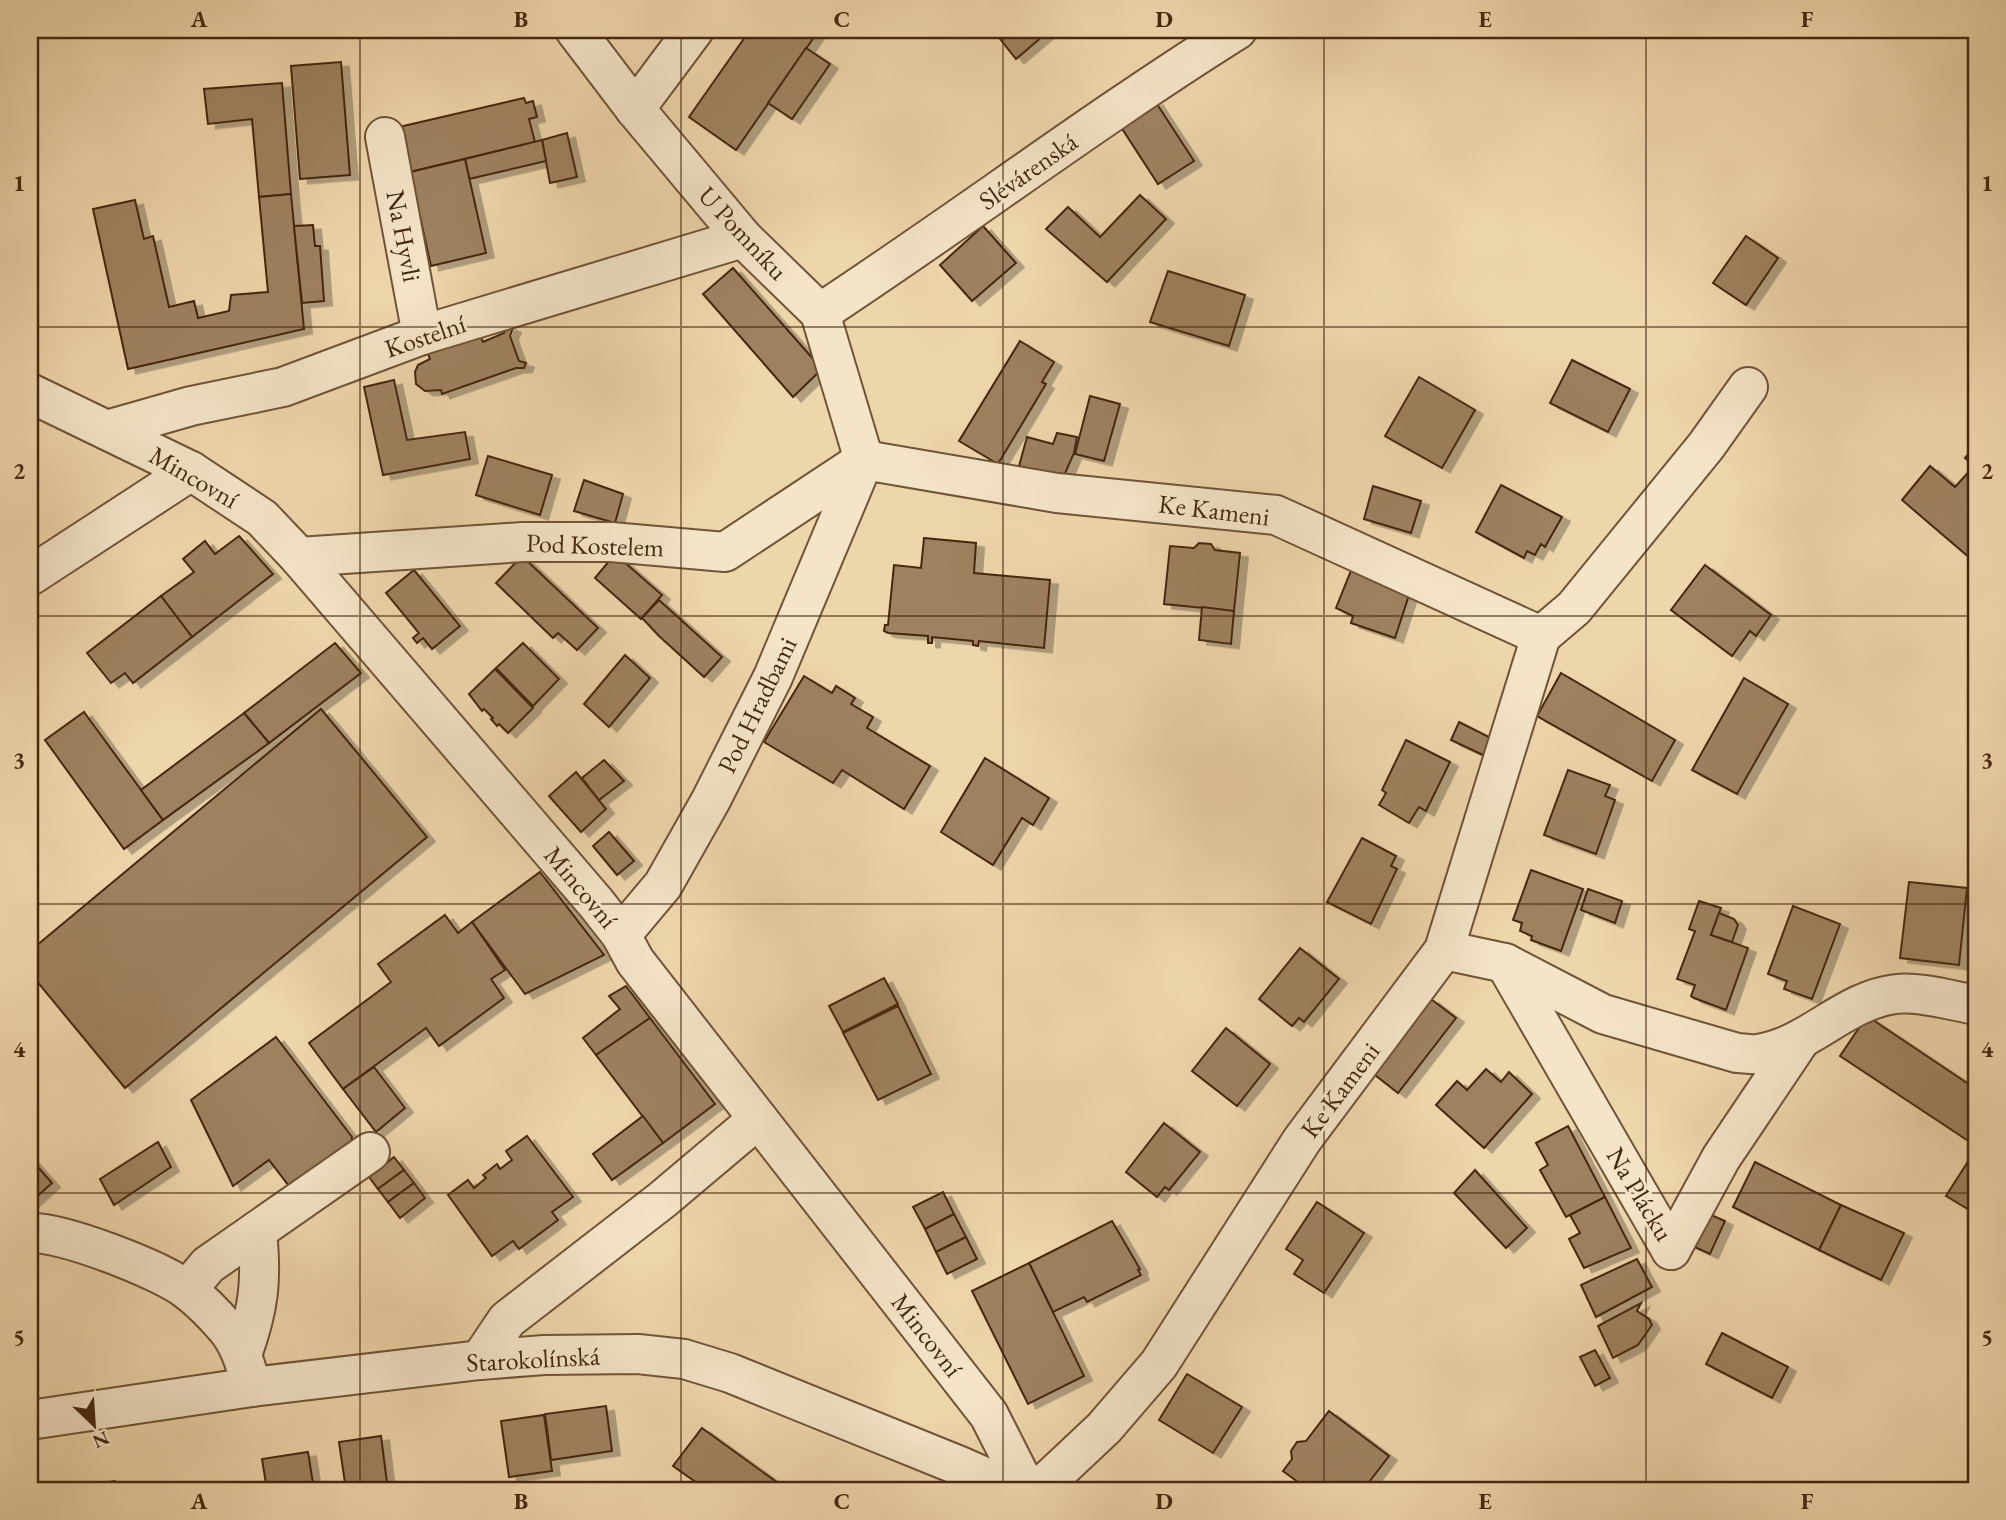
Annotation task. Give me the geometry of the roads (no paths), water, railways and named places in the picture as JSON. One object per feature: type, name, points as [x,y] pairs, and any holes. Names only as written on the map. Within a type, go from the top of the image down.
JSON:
[{"type":"street","name":"U Pomníku","points":[[575,30],[635,109],[743,239],[820,313],[864,460]]},
{"type":"street","points":[[635,109],[694,30]]},
{"type":"street","name":"Slévárenská","points":[[820,313],[923,245],[1154,82],[1237,30]]},
{"type":"street","name":"Na Hyvli","points":[[385,137],[422,335]]},
{"type":"street","name":"Kostelní","points":[[107,430],[191,406],[283,387],[422,335],[743,239]]},
{"type":"street","points":[[1541,636],[1574,608],[1706,446],[1748,387]]},
{"type":"street","name":"Mincovní","points":[[30,393],[191,471],[262,518],[299,557],[621,935],[635,961],[989,1415],[1027,1490]]},
{"type":"street","name":"Pod Kostelem","points":[[299,557],[523,542],[611,542],[725,552],[864,460]]},
{"type":"street","name":"Ke Kameni","points":[[864,460],[1057,493],[1276,515],[1541,636],[1444,950],[1303,1140],[1160,1364],[1104,1428],[1038,1490]]},
{"type":"street","name":"Pod Hradbami","points":[[621,935],[663,885],[711,800],[773,677],[864,460]]},
{"type":"street","points":[[30,576],[191,471]]},
{"type":"street","name":"Na Plácku","points":[[1444,950],[1505,963],[1604,1014],[1737,1053],[1758,1054],[1801,1039],[1850,1009],[1899,993],[1976,1005]]},
{"type":"street","name":"Na Plácku","points":[[1505,963],[1671,1250],[1721,1158],[1801,1039]]},
{"type":"street","points":[[480,1360],[507,1320],[662,1200],[758,1119]]},
{"type":"street","points":[[187,1290],[208,1265],[370,1152]]},
{"type":"street","points":[[247,1371],[261,1270],[257,1231]]},
{"type":"street","points":[[30,1233],[85,1243],[162,1276],[187,1290],[227,1329],[247,1371]]},
{"type":"street","name":"Starokolínská","points":[[32,1431],[247,1371],[585,1354],[638,1354],[684,1359],[730,1373],[955,1478],[1014,1490]]},
{"type":"waterway","points":[[1967,1490],[1976,1482]]}]
